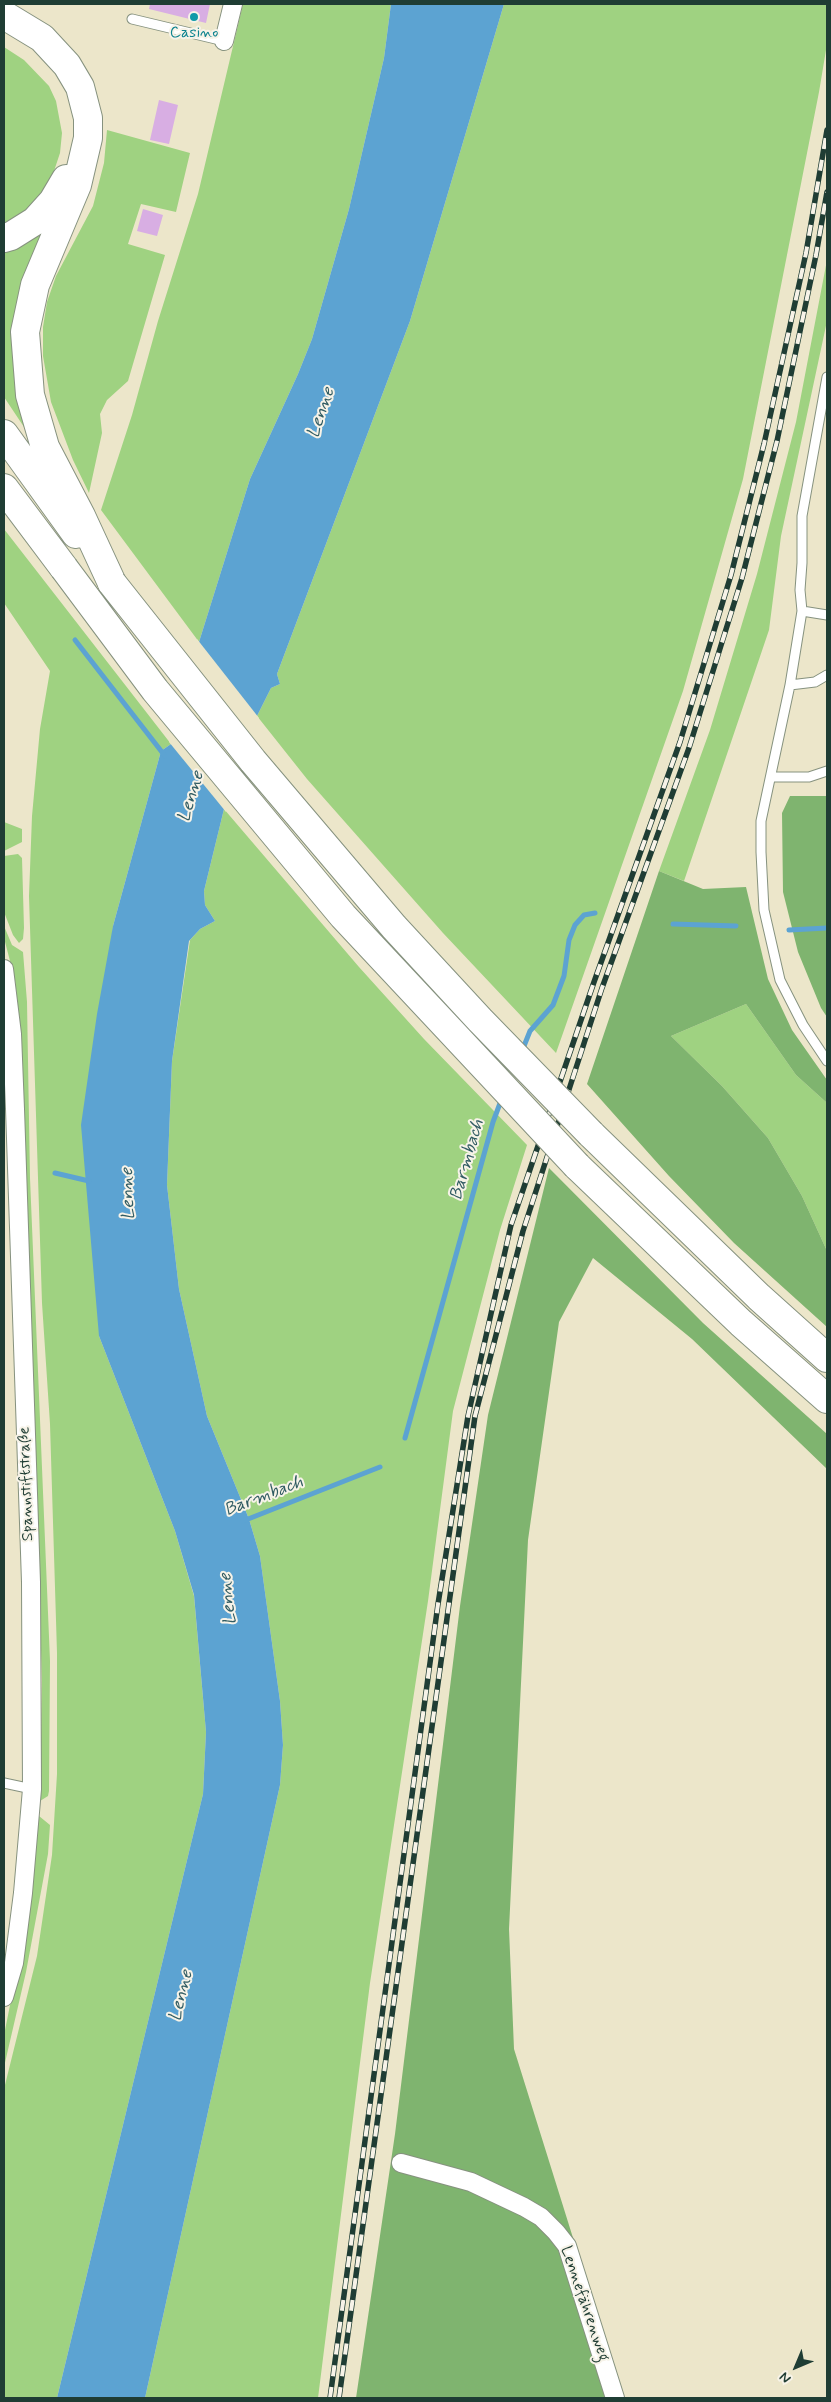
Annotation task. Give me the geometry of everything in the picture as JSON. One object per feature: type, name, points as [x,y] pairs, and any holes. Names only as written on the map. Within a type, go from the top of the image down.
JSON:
[{"type":"highway","points":[[4,15],[42,38],[67,65],[80,87],[88,118],[88,138],[77,185],[34,285],[25,332],[30,395],[45,447],[79,524],[112,582],[253,762],[394,927],[480,1020],[591,1134],[759,1298],[827,1358]]},
{"type":"highway","points":[[4,32],[23,41],[40,54],[53,69],[63,85],[70,103],[76,143],[66,180],[53,202],[35,221],[11,236],[4,238]]},
{"type":"highway","points":[[4,434],[79,524]]},
{"type":"highway","points":[[4,488],[155,690],[343,916],[452,1035],[577,1166],[740,1322],[827,1399]]},
{"type":"street","points":[[224,41],[233,4]]},
{"type":"street","name":"Spannstiftstraße","points":[[4,969],[31,1582],[32,1789],[16,1945],[4,1997]]},
{"type":"street","name":"Lennefährenweg","points":[[401,2163],[471,2182],[541,2217],[556,2232],[567,2246],[615,2398]]},
{"type":"lane","points":[[132,19],[224,41]]},
{"type":"lane","points":[[827,377],[802,516],[800,590],[802,611],[790,684],[761,822],[764,910],[780,980],[800,1019],[827,1061]]},
{"type":"lane","points":[[802,611],[827,615]]},
{"type":"lane","points":[[790,684],[815,682],[827,675]]},
{"type":"lane","points":[[771,777],[809,777],[827,771]]},
{"type":"lane","points":[[4,1783],[32,1789]]},
{"type":"green space","points":[[243,4],[391,4],[384,58],[349,209],[312,339],[250,479],[199,642],[101,510],[132,415],[158,321],[198,194]]},
{"type":"green space","points":[[504,4],[827,4],[827,44],[819,92],[743,479],[683,691],[556,1053],[443,933],[307,779],[257,716],[271,688],[280,684],[277,674],[410,321]]},
{"type":"green space","points":[[4,47],[24,60],[49,86],[56,101],[62,133],[60,153],[51,180],[28,209],[4,223]]},
{"type":"green space","points":[[107,130],[190,153],[176,212],[141,204],[128,244],[165,255],[128,381],[107,400],[100,414],[102,433],[89,493],[73,460],[51,402],[43,356],[43,327],[47,302],[56,276],[93,206],[104,163]]},
{"type":"green space","points":[[52,212],[32,266],[42,454],[4,397],[4,245]]},
{"type":"green space","points":[[827,260],[827,321],[781,536],[769,630],[684,881],[659,871],[710,730],[757,574],[796,422]]},
{"type":"green space","points":[[4,529],[171,744],[161,751],[113,926],[99,1336],[175,1531],[194,1596],[206,1732],[203,1794],[57,2398],[4,2398],[4,2089],[37,1956],[52,1855],[57,1774],[57,1653],[50,1424],[42,1303],[29,896],[32,816],[40,729],[50,671],[4,603]]},
{"type":"green space","points":[[790,796],[827,796],[827,1017],[821,1008],[798,952],[783,892],[782,813]]},
{"type":"green space","points":[[224,809],[359,967],[424,1039],[527,1145],[500,1230],[453,1411],[428,1601],[370,1983],[318,2398],[145,2398],[280,1785],[283,1745],[280,1701],[260,1556],[249,1519],[207,1416],[179,1289],[167,1185],[172,1061],[190,940],[200,929],[215,921],[205,905],[204,891]]},
{"type":"green space","points":[[4,822],[22,829],[22,842],[4,851]]},
{"type":"green space","points":[[18,854],[22,858],[24,928],[23,939],[19,943],[13,935],[4,912],[4,856]]},
{"type":"green space","points":[[659,871],[703,889],[746,887],[768,979],[792,1030],[827,1080],[827,1103],[796,1075],[746,1004],[671,1036],[722,1086],[768,1138],[802,1196],[827,1251],[827,1327],[734,1243],[669,1176],[587,1084]]},
{"type":"green space","points":[[4,926],[12,945],[23,952],[27,1002],[30,1178],[50,1661],[49,1791],[48,1796],[40,1801],[42,1681],[21,1032],[15,980],[4,938]]},
{"type":"green space","points":[[746,1004],[796,1075],[827,1103],[827,1251],[802,1196],[768,1138],[722,1086],[671,1036]]},
{"type":"green space","points":[[549,1168],[703,1323],[827,1434],[827,1469],[692,1339],[593,1258],[559,1322],[528,1540],[509,1929],[514,2049],[623,2398],[356,2398],[395,2134],[460,1606],[488,1415]]},
{"type":"green space","points":[[39,1816],[50,1825],[48,1854],[26,1972],[4,2067],[4,2035],[26,1926]]},
{"type":"water","name":"Lenne","points":[[391,4],[504,4],[410,321],[277,674],[280,684],[271,688],[257,716],[224,809],[204,891],[205,905],[215,921],[200,929],[189,941],[172,1061],[167,1185],[179,1289],[207,1416],[249,1519],[260,1556],[280,1701],[283,1745],[280,1785],[145,2398],[57,2398],[203,1794],[206,1732],[194,1595],[175,1531],[99,1336],[81,1125],[97,1014],[113,926],[161,751],[171,744],[199,642],[250,479],[312,339],[349,209],[384,58]]},
{"type":"pier","points":[[197,639],[259,718],[226,812],[169,742]]},
{"type":"building","name":"Casino","points":[[150,4],[210,4],[206,23],[149,9]]},
{"type":"building","points":[[159,100],[178,105],[169,144],[150,140]]},
{"type":"building","points":[[143,209],[163,215],[157,236],[137,231]]},
{"type":"waterway","points":[[75,640],[165,756]]},
{"type":"waterway","name":"Barmbach","points":[[522,1051],[530,1031],[553,1005],[564,976],[569,940],[575,925],[584,915],[595,913]]},
{"type":"waterway","name":"Barmbach","points":[[673,924],[736,926]]},
{"type":"waterway","name":"Barmbach","points":[[789,930],[827,928]]},
{"type":"waterway","name":"Barmbach","points":[[405,1438],[493,1122],[502,1098]]},
{"type":"waterway","points":[[55,1173],[89,1181]]},
{"type":"waterway","name":"Barmbach","points":[[243,1521],[380,1467]]},
{"type":"railway","points":[[330,2398],[438,1604],[468,1416],[511,1225],[594,982],[680,742],[731,575],[764,444],[806,253],[827,130]]},
{"type":"railway","points":[[339,2398],[475,1416],[523,1231],[602,988],[689,748],[742,578],[777,441],[816,255],[827,192]]},
{"type":"place","name":"Casino","points":[[194,17]]}]
